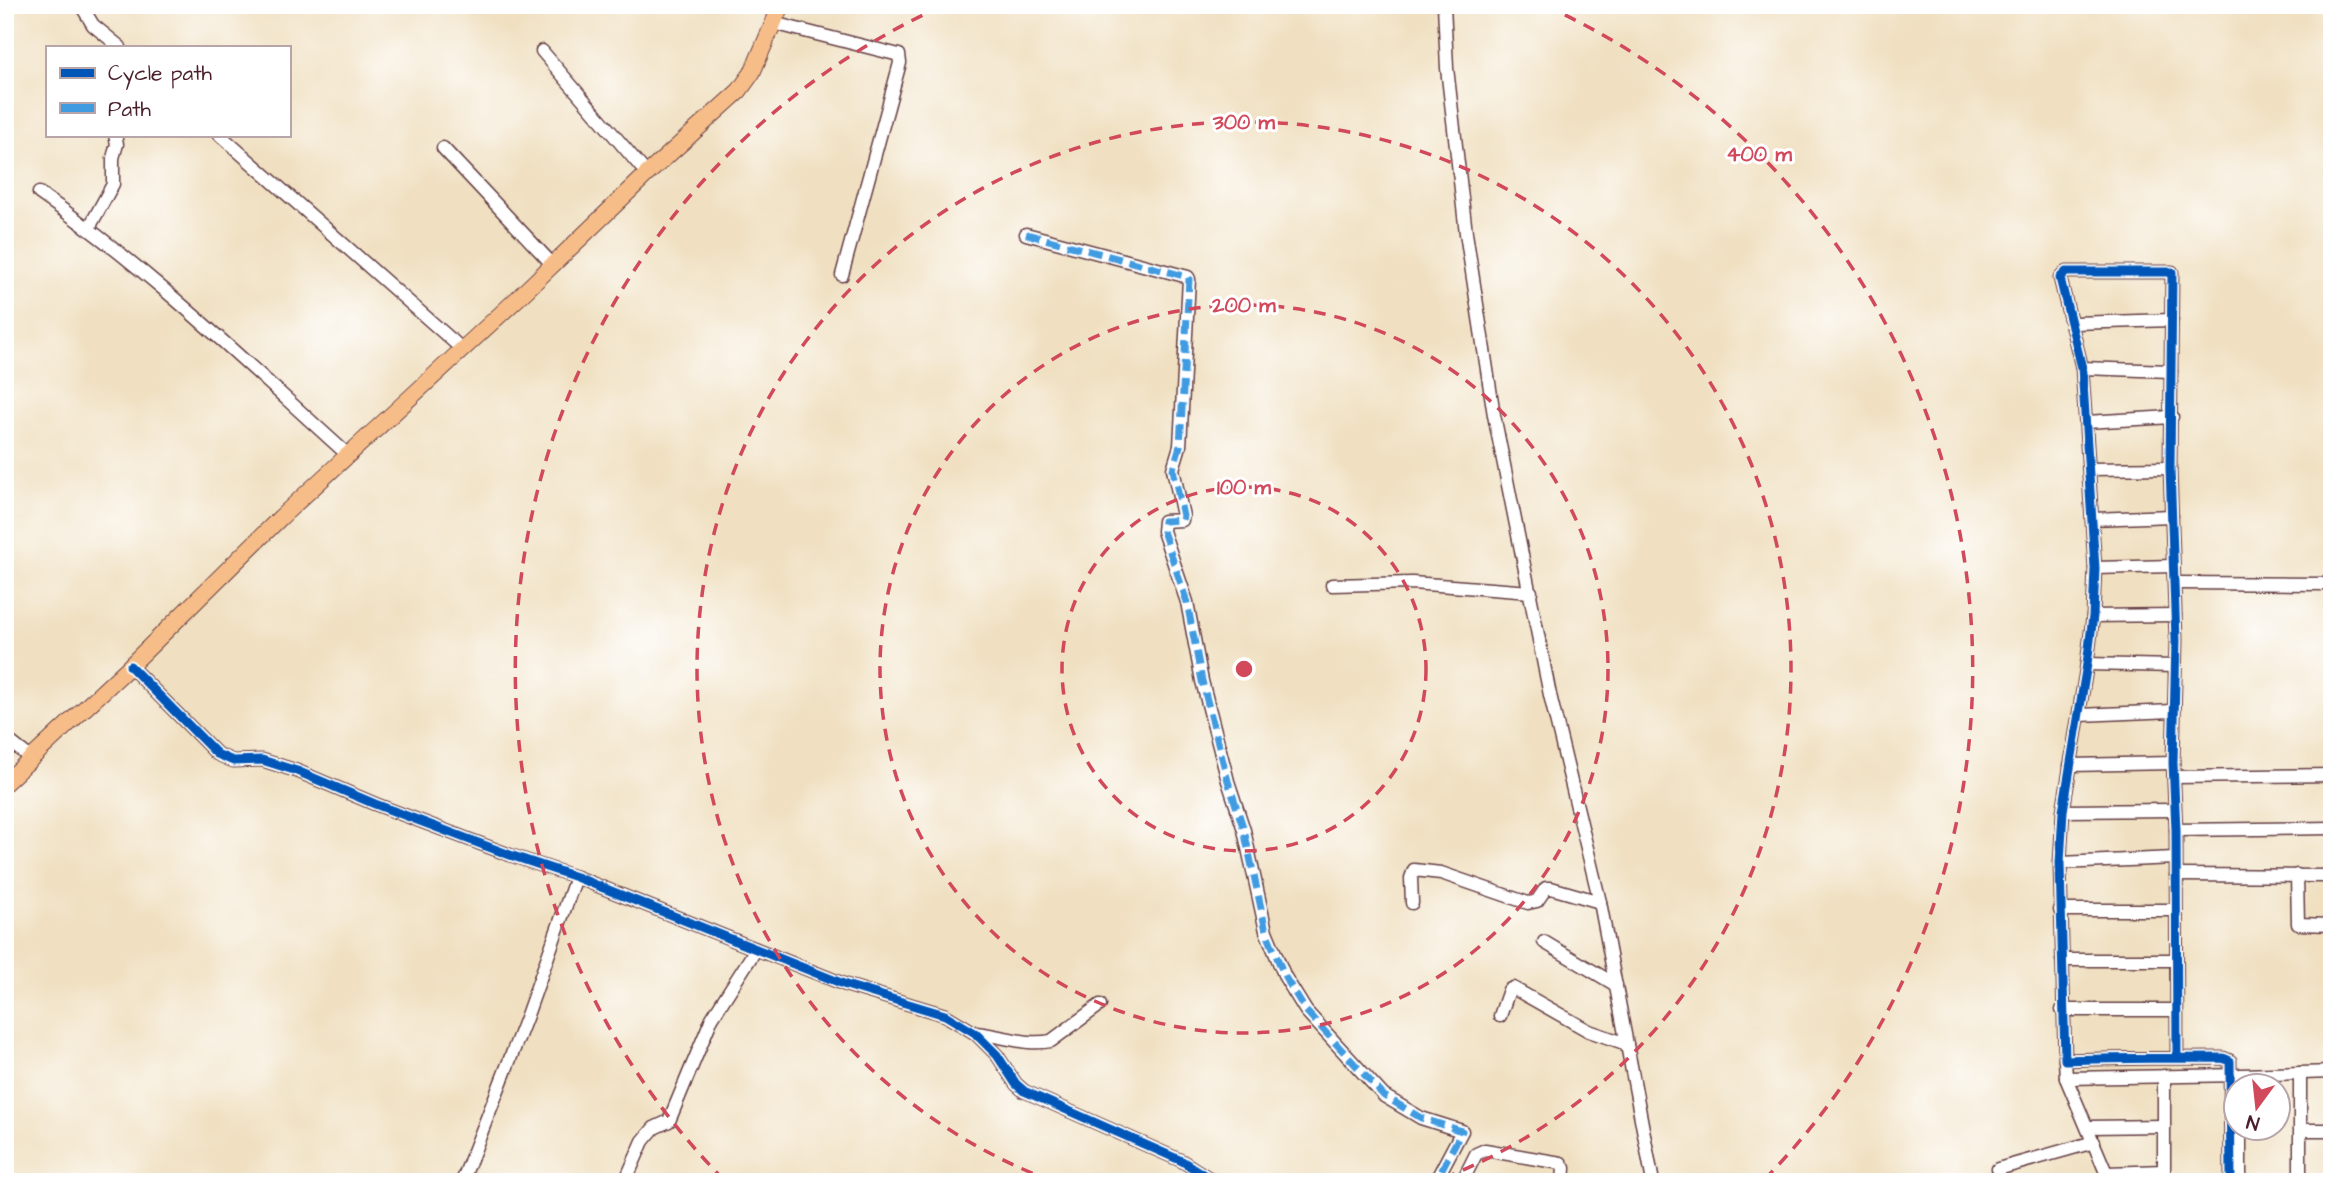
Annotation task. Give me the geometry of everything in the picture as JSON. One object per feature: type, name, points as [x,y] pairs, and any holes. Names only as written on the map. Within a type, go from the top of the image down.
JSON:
[{"type":"main road","points":[[5,783],[130,666],[281,517],[739,91],[752,73],[781,5]]},
{"type":"street","points":[[81,5],[93,24],[119,46]]},
{"type":"street","points":[[1444,5],[1447,68],[1466,233],[1494,415],[1550,695],[1600,902],[1653,1182]]},
{"type":"street","points":[[773,23],[899,55],[900,64],[842,275]]},
{"type":"street","points":[[542,51],[647,174]]},
{"type":"street","points":[[89,228],[113,184],[116,136]]},
{"type":"street","points":[[221,136],[463,349]]},
{"type":"street","points":[[443,148],[552,264]]},
{"type":"street","points":[[39,193],[89,228],[348,455]]},
{"type":"street","points":[[1026,234],[1189,279],[1180,446],[1173,469],[1183,516],[1182,520],[1164,521],[1163,531],[1187,602],[1202,681],[1228,781],[1244,830],[1266,931],[1285,977],[1306,1011],[1364,1076],[1384,1096],[1421,1118],[1462,1131],[1435,1182]]},
{"type":"street","points":[[2164,1076],[2164,1177],[2108,1177],[2066,1078],[2062,1010],[2060,863],[2063,811],[2087,664],[2095,568],[2082,368],[2060,278],[2066,272],[2172,272],[2170,468],[2172,566],[2175,583],[2173,763],[2176,830],[2176,1058]]},
{"type":"street","points":[[2073,323],[2172,320]]},
{"type":"street","points":[[2082,368],[2171,371]]},
{"type":"street","points":[[2086,422],[2172,417]]},
{"type":"street","points":[[2090,469],[2170,468]]},
{"type":"street","points":[[2093,519],[2172,516]]},
{"type":"street","points":[[2095,568],[2172,566]]},
{"type":"street","points":[[1332,585],[1412,583],[1531,592]]},
{"type":"street","points":[[2175,583],[2332,584]]},
{"type":"street","points":[[2093,616],[2175,615]]},
{"type":"street","points":[[2087,664],[2175,666]]},
{"type":"street","points":[[130,666],[217,754],[233,761],[262,760],[276,763],[486,846],[576,877],[846,985],[945,1015],[975,1033],[998,1055],[1016,1084],[1024,1091],[1182,1161],[1215,1182]]},
{"type":"street","points":[[2080,715],[2174,711]]},
{"type":"street","points":[[5,738],[32,759]]},
{"type":"street","points":[[2070,765],[2173,763]]},
{"type":"street","points":[[2174,777],[2332,775]]},
{"type":"street","points":[[2063,811],[2174,810]]},
{"type":"street","points":[[2176,830],[2332,828]]},
{"type":"street","points":[[2060,863],[2175,858]]},
{"type":"street","points":[[1412,903],[1410,878],[1413,870],[1441,873],[1528,903],[1536,901],[1546,888],[1600,902]]},
{"type":"street","points":[[2176,875],[2332,876]]},
{"type":"street","points":[[2297,875],[2298,924],[2332,925]]},
{"type":"street","points":[[462,1182],[526,1018],[576,877]]},
{"type":"street","points":[[2060,910],[2176,910]]},
{"type":"street","points":[[1544,942],[1616,985]]},
{"type":"street","points":[[625,1182],[643,1141],[654,1128],[669,1121],[712,1018],[756,948]]},
{"type":"street","points":[[2062,960],[2175,960]]},
{"type":"street","points":[[1500,1016],[1509,990],[1513,988],[1588,1031],[1627,1044]]},
{"type":"street","points":[[975,1033],[993,1034],[1016,1041],[1051,1041],[1100,1005]]},
{"type":"street","points":[[2062,1010],[2176,1010]]},
{"type":"street","points":[[2065,1060],[2228,1058],[2235,1072]]},
{"type":"street","points":[[2292,1074],[2332,1072]]},
{"type":"street","points":[[2300,1073],[2300,1182]]},
{"type":"street","points":[[2066,1078],[2164,1076],[2222,1078]]},
{"type":"street","points":[[2089,1127],[2164,1126]]},
{"type":"street","points":[[2301,1130],[2332,1130]]},
{"type":"street","points":[[1998,1169],[2094,1142]]},
{"type":"street","points":[[2231,1182],[2234,1142]]},
{"type":"street","points":[[2240,1142],[2240,1182]]},
{"type":"street","points":[[1462,1182],[1476,1154],[1485,1150],[1561,1163],[1564,1168],[1563,1182]]},
{"type":"marked path","points":[[1026,234],[1189,279],[1180,446],[1173,469],[1183,516],[1182,520],[1164,521],[1163,531],[1187,602],[1202,681],[1228,781],[1244,830],[1266,931],[1285,977],[1306,1011],[1384,1096],[1421,1118],[1462,1131],[1435,1182]]},
{"type":"cycle path","points":[[2177,1058],[2176,830],[2173,763],[2176,640],[2170,468],[2172,272],[2066,272],[2060,278],[2082,368],[2095,568],[2087,664],[2063,811],[2060,863],[2065,1060],[2223,1058],[2230,1061],[2231,1182]]},
{"type":"cycle path","points":[[130,666],[217,754],[233,761],[262,760],[297,771],[375,804],[576,877],[846,985],[945,1015],[975,1033],[997,1055],[1016,1084],[1024,1091],[1182,1161],[1215,1182]]}]
